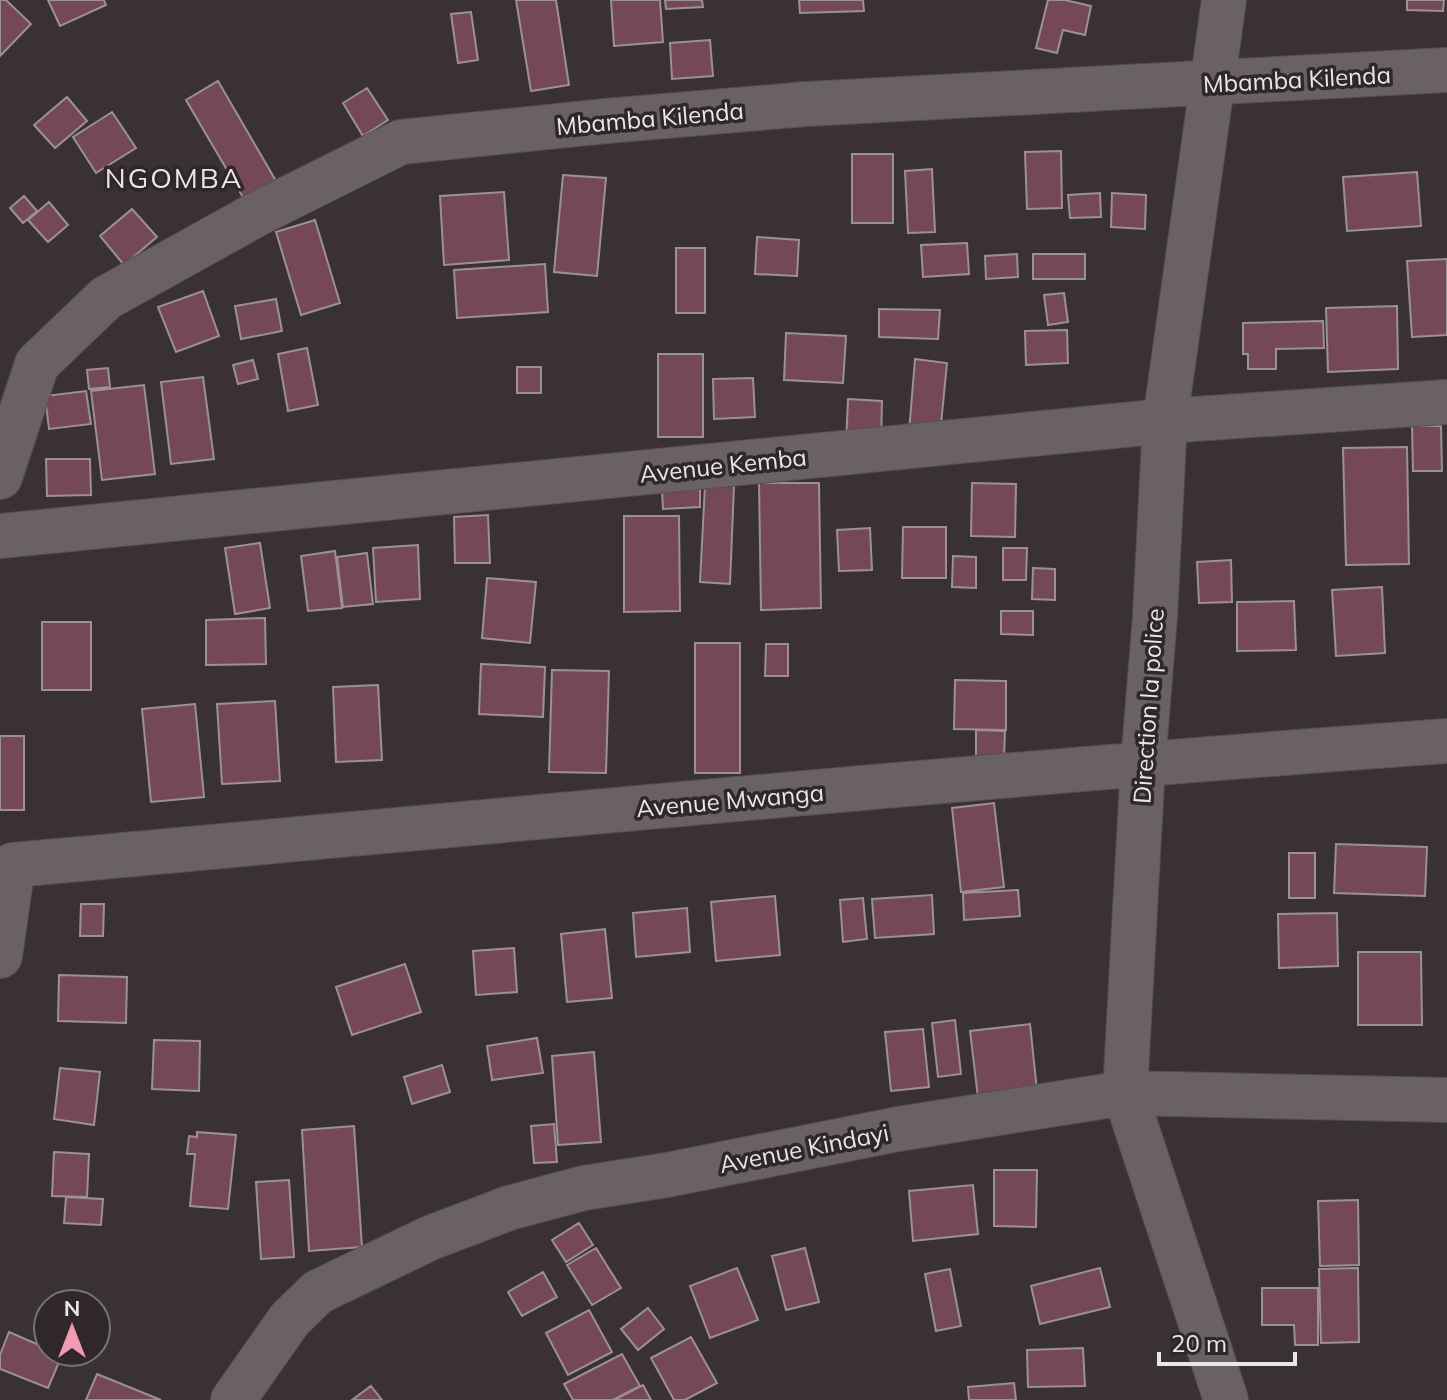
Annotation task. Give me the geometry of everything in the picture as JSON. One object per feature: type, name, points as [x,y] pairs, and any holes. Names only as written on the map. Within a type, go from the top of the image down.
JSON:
[{"type":"street","name":"Direction la police","points":[[1224,0],[1165,421],[1125,1093],[1226,1400]]},
{"type":"street","name":"Mbamba Kilenda","points":[[0,477],[37,364],[106,298],[257,214],[401,142],[806,104],[1447,70]]},
{"type":"street","name":"Avenue Kemba","points":[[0,536],[1165,421],[1447,402]]},
{"type":"street","name":"Avenue Mwanga","points":[[7,869],[1143,763],[1447,741]]},
{"type":"street","points":[[0,956],[7,869]]},
{"type":"street","name":"Avenue Kindayi","points":[[233,1400],[290,1319],[318,1292],[430,1238],[509,1208],[584,1188],[667,1175],[898,1129],[1125,1093],[1447,1100]]},
{"type":"building","points":[[0,0],[6,0],[31,24],[0,56]]},
{"type":"building","points":[[48,0],[104,0],[106,5],[60,26]]},
{"type":"building","points":[[516,0],[556,0],[569,85],[531,91]]},
{"type":"building","points":[[611,0],[660,0],[663,42],[614,46]]},
{"type":"building","points":[[665,0],[702,0],[703,7],[666,9]]},
{"type":"building","points":[[799,0],[863,0],[864,11],[800,13]]},
{"type":"building","points":[[1048,0],[1091,6],[1085,35],[1063,30],[1057,53],[1036,48]]},
{"type":"building","points":[[1407,0],[1444,0],[1443,11],[1407,10]]},
{"type":"building","points":[[471,12],[478,60],[458,63],[451,14]]},
{"type":"building","points":[[710,40],[713,76],[672,79],[670,43]]},
{"type":"building","points":[[218,81],[276,181],[244,199],[186,100]]},
{"type":"building","points":[[367,88],[388,120],[363,136],[343,103]]},
{"type":"building","points":[[67,97],[87,121],[55,148],[34,125]]},
{"type":"building","points":[[112,112],[136,148],[96,173],[73,137]]},
{"type":"building","points":[[1061,151],[1062,208],[1027,209],[1025,152]]},
{"type":"building","points":[[852,154],[893,154],[893,223],[852,223]]},
{"type":"building","points":[[932,169],[935,232],[908,233],[905,171]]},
{"type":"building","points":[[1417,172],[1421,226],[1347,231],[1343,177]]},
{"type":"building","points":[[563,175],[606,178],[597,276],[554,272]]},
{"type":"building","points":[[504,192],[509,260],[444,265],[440,196]]},
{"type":"building","points":[[1100,193],[1101,217],[1070,218],[1068,195]]},
{"type":"building","points":[[1112,193],[1146,195],[1145,229],[1111,227]]},
{"type":"building","points":[[24,196],[37,211],[23,223],[10,208]]},
{"type":"building","points":[[49,202],[68,225],[48,242],[28,220]]},
{"type":"building","points":[[132,209],[157,237],[124,265],[100,236]]},
{"type":"building","points":[[315,220],[340,303],[301,315],[276,232]]},
{"type":"building","points":[[757,237],[799,240],[797,276],[755,274]]},
{"type":"building","points":[[967,243],[969,274],[923,277],[921,245]]},
{"type":"building","points":[[676,248],[705,248],[705,313],[676,313]]},
{"type":"building","points":[[1017,254],[1018,277],[986,279],[985,256]]},
{"type":"building","points":[[1033,254],[1085,254],[1085,279],[1033,279]]},
{"type":"building","points":[[1447,259],[1447,335],[1412,337],[1407,261]]},
{"type":"building","points":[[545,264],[548,312],[457,318],[454,270]]},
{"type":"building","points":[[203,291],[219,336],[176,352],[158,307]]},
{"type":"building","points":[[1064,293],[1068,322],[1048,325],[1044,295]]},
{"type":"building","points":[[276,299],[282,331],[241,339],[235,306]]},
{"type":"building","points":[[1397,306],[1398,369],[1328,372],[1326,308]]},
{"type":"building","points":[[879,309],[940,310],[938,339],[879,337]]},
{"type":"building","points":[[1323,321],[1324,348],[1276,349],[1276,369],[1248,369],[1248,354],[1243,354],[1243,323]]},
{"type":"building","points":[[1067,330],[1068,363],[1026,365],[1025,331]]},
{"type":"building","points":[[786,333],[846,336],[843,383],[784,380]]},
{"type":"building","points":[[307,348],[318,405],[288,411],[278,354]]},
{"type":"building","points":[[658,354],[703,354],[703,437],[658,437]]},
{"type":"building","points":[[915,359],[947,363],[940,435],[909,432]]},
{"type":"building","points":[[253,360],[258,379],[238,384],[233,365]]},
{"type":"building","points":[[517,367],[541,367],[541,393],[517,393]]},
{"type":"building","points":[[108,368],[110,387],[89,389],[87,370]]},
{"type":"building","points":[[203,377],[214,459],[171,464],[161,382]]},
{"type":"building","points":[[753,378],[755,417],[714,419],[713,379]]},
{"type":"building","points":[[144,385],[155,474],[102,480],[91,391]]},
{"type":"building","points":[[86,391],[91,424],[49,429],[45,396]]},
{"type":"building","points":[[848,399],[882,401],[881,445],[846,444]]},
{"type":"building","points":[[1412,426],[1441,426],[1442,471],[1413,471]]},
{"type":"building","points":[[1407,447],[1409,564],[1346,565],[1343,448]]},
{"type":"building","points":[[46,459],[90,459],[91,495],[47,496]]},
{"type":"building","points":[[759,483],[819,483],[821,608],[761,610]]},
{"type":"building","points":[[972,483],[1016,484],[1015,537],[971,536]]},
{"type":"building","points":[[705,485],[734,486],[730,584],[700,582]]},
{"type":"building","points":[[700,489],[700,507],[663,509],[662,491]]},
{"type":"building","points":[[488,515],[490,563],[455,563],[454,517]]},
{"type":"building","points":[[624,516],[679,516],[680,611],[624,612]]},
{"type":"building","points":[[903,527],[946,527],[946,578],[902,578]]},
{"type":"building","points":[[870,528],[872,570],[839,571],[837,530]]},
{"type":"building","points":[[260,543],[270,608],[235,614],[225,548]]},
{"type":"building","points":[[418,545],[420,599],[376,602],[373,548]]},
{"type":"building","points":[[1003,548],[1027,548],[1026,580],[1003,580]]},
{"type":"building","points":[[335,551],[342,608],[308,611],[301,556]]},
{"type":"building","points":[[367,553],[373,604],[343,607],[337,557]]},
{"type":"building","points":[[953,556],[976,557],[976,588],[952,587]]},
{"type":"building","points":[[1231,560],[1232,602],[1199,603],[1197,562]]},
{"type":"building","points":[[1033,568],[1055,569],[1055,600],[1032,599]]},
{"type":"building","points":[[487,578],[536,582],[530,643],[482,638]]},
{"type":"building","points":[[1382,587],[1385,653],[1336,656],[1332,590]]},
{"type":"building","points":[[1294,601],[1296,650],[1237,651],[1237,602]]},
{"type":"building","points":[[1001,611],[1033,611],[1033,635],[1001,634]]},
{"type":"building","points":[[265,618],[266,664],[206,665],[206,620]]},
{"type":"building","points":[[42,622],[91,622],[91,690],[42,690]]},
{"type":"building","points":[[695,643],[740,643],[740,773],[695,773]]},
{"type":"building","points":[[766,644],[788,644],[788,676],[765,676]]},
{"type":"building","points":[[481,664],[545,667],[543,717],[479,714]]},
{"type":"building","points":[[552,670],[609,671],[606,773],[549,772]]},
{"type":"building","points":[[955,680],[1006,681],[1006,730],[954,729]]},
{"type":"building","points":[[378,685],[382,760],[336,762],[333,687]]},
{"type":"building","points":[[275,701],[280,781],[222,784],[217,704]]},
{"type":"building","points":[[195,704],[204,797],[151,802],[142,709]]},
{"type":"building","points":[[976,730],[1005,731],[1004,757],[976,757]]},
{"type":"building","points":[[0,736],[24,736],[24,810],[0,810]]},
{"type":"building","points":[[994,803],[1004,887],[961,892],[952,808]]},
{"type":"building","points":[[1336,844],[1427,847],[1425,896],[1334,893]]},
{"type":"building","points":[[1289,853],[1315,853],[1315,898],[1289,898]]},
{"type":"building","points":[[1018,890],[1020,916],[964,920],[963,893]]},
{"type":"building","points":[[932,895],[934,934],[875,938],[872,899]]},
{"type":"building","points":[[775,896],[780,955],[716,961],[711,902]]},
{"type":"building","points":[[863,898],[867,939],[843,942],[840,900]]},
{"type":"building","points":[[81,904],[104,904],[103,936],[80,936]]},
{"type":"building","points":[[687,908],[690,952],[636,957],[633,913]]},
{"type":"building","points":[[1337,913],[1338,966],[1279,968],[1278,914]]},
{"type":"building","points":[[605,929],[612,998],[567,1002],[561,934]]},
{"type":"building","points":[[514,948],[517,992],[476,995],[473,951]]},
{"type":"building","points":[[1358,952],[1421,952],[1422,1025],[1358,1025]]},
{"type":"building","points":[[405,964],[421,1012],[352,1035],[336,987]]},
{"type":"building","points":[[59,975],[127,977],[126,1023],[58,1021]]},
{"type":"building","points":[[955,1020],[961,1074],[938,1077],[932,1023]]},
{"type":"building","points":[[1030,1024],[1038,1100],[979,1106],[970,1031]]},
{"type":"building","points":[[923,1029],[929,1087],[891,1091],[885,1032]]},
{"type":"building","points":[[537,1038],[543,1073],[492,1080],[487,1046]]},
{"type":"building","points":[[154,1040],[200,1041],[199,1091],[152,1089]]},
{"type":"building","points":[[594,1052],[601,1142],[558,1145],[552,1056]]},
{"type":"building","points":[[442,1065],[450,1092],[412,1104],[404,1077]]},
{"type":"building","points":[[60,1068],[100,1072],[94,1125],[54,1119]]},
{"type":"building","points":[[554,1124],[557,1162],[534,1163],[531,1126]]},
{"type":"building","points":[[354,1126],[362,1247],[309,1251],[302,1130]]},
{"type":"building","points":[[197,1132],[236,1135],[228,1209],[190,1206],[195,1154],[187,1154],[189,1136],[197,1137]]},
{"type":"building","points":[[54,1152],[89,1154],[87,1197],[52,1196]]},
{"type":"building","points":[[994,1170],[1037,1170],[1036,1227],[994,1226]]},
{"type":"building","points":[[289,1180],[294,1257],[261,1259],[256,1182]]},
{"type":"building","points":[[973,1185],[978,1234],[913,1241],[909,1191]]},
{"type":"building","points":[[66,1197],[103,1199],[101,1225],[64,1223]]},
{"type":"building","points":[[1358,1200],[1359,1265],[1320,1266],[1318,1201]]},
{"type":"building","points":[[579,1223],[593,1245],[566,1262],[552,1240]]},
{"type":"building","points":[[596,1248],[621,1288],[592,1305],[567,1265]]},
{"type":"building","points":[[805,1248],[819,1302],[786,1310],[772,1256]]},
{"type":"building","points":[[737,1268],[758,1320],[710,1338],[690,1286]]},
{"type":"building","points":[[1100,1268],[1110,1307],[1040,1324],[1031,1286]]},
{"type":"building","points":[[1358,1268],[1359,1342],[1321,1343],[1319,1269]]},
{"type":"building","points":[[950,1269],[961,1326],[936,1331],[925,1274]]},
{"type":"building","points":[[543,1272],[557,1297],[522,1316],[508,1292]]},
{"type":"building","points":[[1262,1288],[1318,1288],[1318,1345],[1295,1345],[1294,1325],[1262,1325]]},
{"type":"building","points":[[648,1308],[664,1329],[638,1350],[621,1329]]},
{"type":"building","points":[[589,1310],[612,1352],[568,1375],[546,1333]]},
{"type":"building","points":[[9,1332],[32,1342],[32,1368],[56,1368],[48,1388],[0,1369],[0,1355]]},
{"type":"building","points":[[691,1337],[717,1383],[685,1400],[674,1400],[651,1358]]},
{"type":"building","points":[[1083,1348],[1085,1386],[1028,1387],[1027,1350]]},
{"type":"building","points":[[622,1354],[640,1386],[613,1400],[573,1400],[564,1384]]},
{"type":"building","points":[[97,1374],[161,1400],[86,1400]]},
{"type":"building","points":[[1014,1383],[1016,1400],[969,1400],[968,1387]]},
{"type":"building","points":[[643,1385],[651,1400],[614,1400]]},
{"type":"building","points":[[371,1386],[382,1400],[352,1400]]},
{"type":"district","name":"NGOMBA","points":[[174,177]]}]
